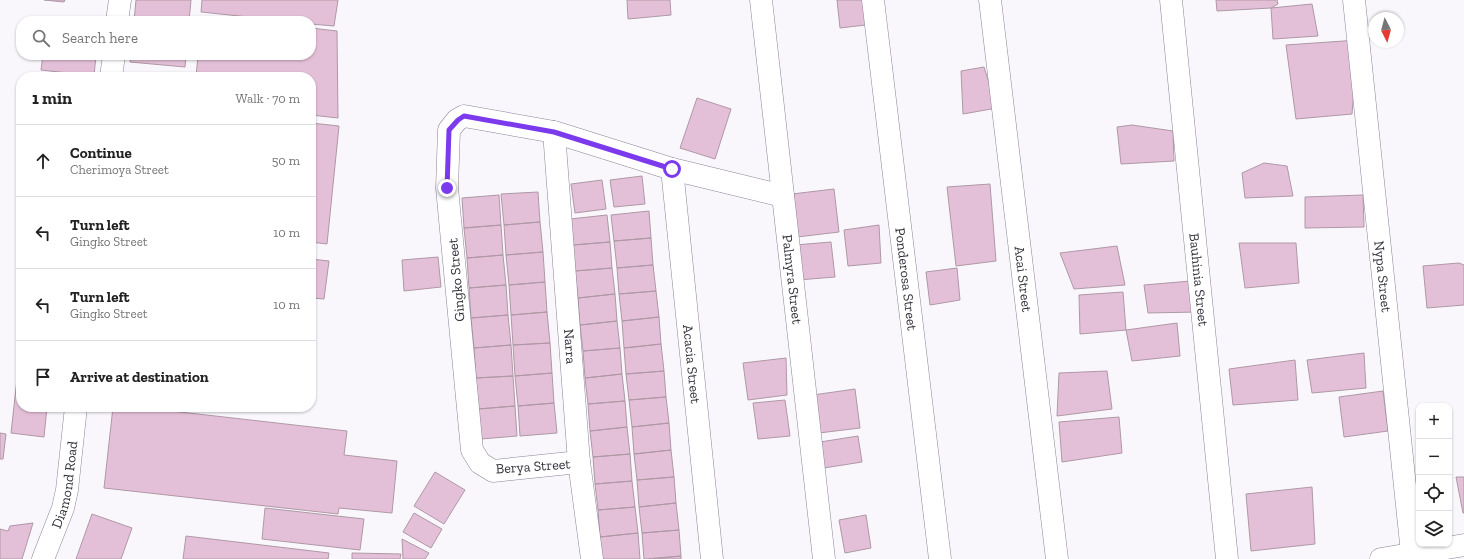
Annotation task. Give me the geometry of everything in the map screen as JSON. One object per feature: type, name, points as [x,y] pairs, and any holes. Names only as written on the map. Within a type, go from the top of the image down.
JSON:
[{"type":"street","points":[[118,16],[120,0]]},
{"type":"street","name":"Palmyra Street","points":[[761,0],[824,559]]},
{"type":"street","name":"Ponderosa Street","points":[[873,0],[940,559]]},
{"type":"street","name":"Acai Street","points":[[990,0],[1057,559]]},
{"type":"street","name":"Bauhinia Street","points":[[1171,0],[1227,559]]},
{"type":"street","name":"Nypa Street","points":[[1354,0],[1412,553]]},
{"type":"street","points":[[112,72],[114,60]]},
{"type":"street","name":"Gingko Street","points":[[472,450],[447,188],[449,130],[464,116],[554,132]]},
{"type":"street","points":[[554,132],[672,169],[783,196]]},
{"type":"street","name":"Narra","points":[[554,132],[579,462],[592,559]]},
{"type":"street","name":"Acacia Street","points":[[672,169],[712,559]]},
{"type":"street","name":"Diamond Road","points":[[43,559],[63,508],[75,412]]},
{"type":"street","name":"Berya Street","points":[[472,450],[480,463],[493,471],[579,462]]},
{"type":"street","points":[[1381,559],[1464,545]]},
{"type":"building","points":[[44,0],[65,0],[64,2]]},
{"type":"building","points":[[136,0],[191,0],[189,16],[134,16]]},
{"type":"building","points":[[202,0],[338,0],[334,26],[316,24],[316,16],[239,16],[201,12]]},
{"type":"building","points":[[627,0],[670,0],[671,15],[628,19]]},
{"type":"building","points":[[837,0],[865,0],[874,24],[840,28]]},
{"type":"building","points":[[1216,0],[1277,0],[1278,4],[1271,8],[1217,11]]},
{"type":"building","points":[[1312,4],[1318,36],[1273,39],[1271,8]]},
{"type":"building","points":[[316,29],[337,31],[338,118],[316,116],[316,72],[196,72],[198,60],[316,60]]},
{"type":"building","points":[[1358,40],[1352,114],[1296,119],[1286,45]]},
{"type":"building","points":[[42,60],[96,60],[94,72],[59,72],[41,70]]},
{"type":"building","points":[[130,60],[186,60],[185,67],[130,62]]},
{"type":"building","points":[[984,67],[997,108],[963,114],[961,71]]},
{"type":"building","points":[[697,98],[731,109],[715,159],[680,148]]},
{"type":"building","points":[[316,124],[339,126],[327,244],[316,243]]},
{"type":"building","points":[[1132,125],[1173,131],[1174,161],[1121,164],[1117,127]]},
{"type":"building","points":[[1264,163],[1287,166],[1293,196],[1245,198],[1242,173]]},
{"type":"building","points":[[642,176],[645,204],[614,207],[610,180]]},
{"type":"building","points":[[602,180],[606,209],[575,213],[571,184]]},
{"type":"building","points":[[990,184],[996,261],[956,266],[947,187]]},
{"type":"building","points":[[834,189],[839,232],[797,237],[792,194]]},
{"type":"building","points":[[538,192],[540,222],[504,225],[501,194]]},
{"type":"building","points":[[499,195],[501,225],[464,228],[462,198]]},
{"type":"building","points":[[1363,195],[1364,227],[1305,228],[1305,197]]},
{"type":"building","points":[[649,211],[651,238],[614,241],[611,215]]},
{"type":"building","points":[[607,215],[610,242],[573,245],[570,219]]},
{"type":"building","points":[[540,222],[543,252],[506,255],[504,225]]},
{"type":"building","points":[[501,225],[503,255],[467,258],[464,228]]},
{"type":"building","points":[[879,225],[881,263],[848,266],[844,230]]},
{"type":"building","points":[[651,238],[653,265],[617,268],[614,241]]},
{"type":"building","points":[[610,242],[612,268],[575,271],[573,245]]},
{"type":"building","points":[[831,242],[835,277],[798,280],[795,245]]},
{"type":"building","points":[[1239,243],[1296,243],[1299,283],[1245,288]]},
{"type":"building","points":[[1117,246],[1125,285],[1074,289],[1060,253]]},
{"type":"building","points":[[543,252],[545,282],[509,285],[506,255]]},
{"type":"building","points":[[503,255],[506,285],[469,288],[467,258]]},
{"type":"building","points":[[438,257],[441,287],[404,291],[402,260]]},
{"type":"building","points":[[316,260],[329,261],[324,299],[316,298]]},
{"type":"building","points":[[1459,263],[1464,265],[1464,305],[1427,308],[1423,266]]},
{"type":"building","points":[[653,265],[656,291],[619,294],[617,268]]},
{"type":"building","points":[[612,268],[615,294],[578,298],[575,271]]},
{"type":"building","points":[[957,268],[960,300],[930,305],[926,272]]},
{"type":"building","points":[[1191,281],[1197,312],[1148,313],[1144,285]]},
{"type":"building","points":[[545,282],[547,312],[511,315],[509,285]]},
{"type":"building","points":[[506,285],[508,315],[471,318],[469,288]]},
{"type":"building","points":[[656,291],[659,317],[622,321],[619,294]]},
{"type":"building","points":[[1123,292],[1126,330],[1080,334],[1079,295]]},
{"type":"building","points":[[615,294],[617,321],[580,325],[578,298]]},
{"type":"building","points":[[547,312],[550,343],[513,345],[511,315]]},
{"type":"building","points":[[508,315],[511,345],[474,348],[471,318]]},
{"type":"building","points":[[659,317],[661,344],[624,348],[622,321]]},
{"type":"building","points":[[617,321],[620,348],[583,351],[580,325]]},
{"type":"building","points":[[1177,323],[1180,356],[1132,361],[1126,330]]},
{"type":"building","points":[[550,343],[552,373],[515,376],[513,345]]},
{"type":"building","points":[[661,344],[664,371],[626,374],[624,348]]},
{"type":"building","points":[[511,345],[513,376],[476,378],[474,348]]},
{"type":"building","points":[[620,348],[622,374],[585,378],[583,351]]},
{"type":"building","points":[[1364,353],[1366,388],[1312,393],[1307,360]]},
{"type":"building","points":[[786,358],[787,395],[748,400],[743,363]]},
{"type":"building","points":[[1295,360],[1298,400],[1233,405],[1229,369]]},
{"type":"building","points":[[664,371],[666,397],[629,400],[626,374]]},
{"type":"building","points":[[1107,371],[1112,409],[1057,416],[1059,373]]},
{"type":"building","points":[[552,373],[554,403],[518,406],[515,376]]},
{"type":"building","points":[[622,374],[625,401],[588,404],[585,378]]},
{"type":"building","points":[[513,376],[515,406],[478,409],[476,378]]},
{"type":"building","points":[[16,388],[16,412],[46,412],[44,437],[11,433]]},
{"type":"building","points":[[855,389],[860,428],[819,433],[813,395]]},
{"type":"building","points":[[1383,391],[1388,431],[1344,437],[1339,397]]},
{"type":"building","points":[[666,397],[669,423],[632,427],[629,400]]},
{"type":"building","points":[[785,400],[790,436],[758,439],[753,403]]},
{"type":"building","points":[[625,401],[627,427],[590,431],[588,404]]},
{"type":"building","points":[[554,403],[557,433],[520,436],[518,406]]},
{"type":"building","points":[[515,406],[517,436],[481,439],[478,409]]},
{"type":"building","points":[[112,412],[180,412],[347,431],[344,455],[397,461],[392,513],[339,508],[338,514],[104,488]]},
{"type":"building","points":[[1119,417],[1122,453],[1062,462],[1059,422]]},
{"type":"building","points":[[669,423],[671,450],[634,454],[632,427]]},
{"type":"building","points":[[627,427],[630,454],[593,457],[590,431]]},
{"type":"building","points":[[0,433],[6,434],[3,459],[0,459]]},
{"type":"building","points":[[858,436],[862,462],[824,468],[820,442]]},
{"type":"building","points":[[671,450],[674,477],[637,480],[634,454]]},
{"type":"building","points":[[630,454],[632,481],[595,484],[593,457]]},
{"type":"building","points":[[435,472],[465,490],[444,524],[414,506]]},
{"type":"building","points":[[674,477],[676,503],[639,507],[637,480]]},
{"type":"building","points":[[1456,477],[1464,477],[1464,513],[1463,513]]},
{"type":"building","points":[[632,481],[635,507],[598,510],[595,484]]},
{"type":"building","points":[[1312,487],[1315,544],[1251,551],[1246,494]]},
{"type":"building","points":[[676,503],[679,530],[642,533],[639,507]]},
{"type":"building","points":[[635,507],[638,533],[600,537],[598,510]]},
{"type":"building","points":[[265,508],[364,519],[360,550],[262,539]]},
{"type":"building","points":[[414,513],[442,529],[431,548],[403,532]]},
{"type":"building","points":[[92,514],[132,528],[121,559],[76,559]]},
{"type":"building","points":[[866,515],[871,548],[845,553],[839,520]]},
{"type":"building","points":[[33,523],[22,559],[0,559],[0,529],[8,531],[10,526]]},
{"type":"building","points":[[679,530],[681,556],[644,559],[642,533]]},
{"type":"building","points":[[638,533],[640,559],[602,559],[600,537]]},
{"type":"building","points":[[186,536],[329,553],[328,559],[183,559]]},
{"type":"building","points":[[402,539],[429,553],[425,559],[403,559]]},
{"type":"building","points":[[352,553],[401,554],[400,559],[352,559]]},
{"type":"building","points":[[681,556],[681,559],[653,559]]},
{"type":"route","points":[[447,188],[449,130],[464,116],[554,132],[672,169]]}]
